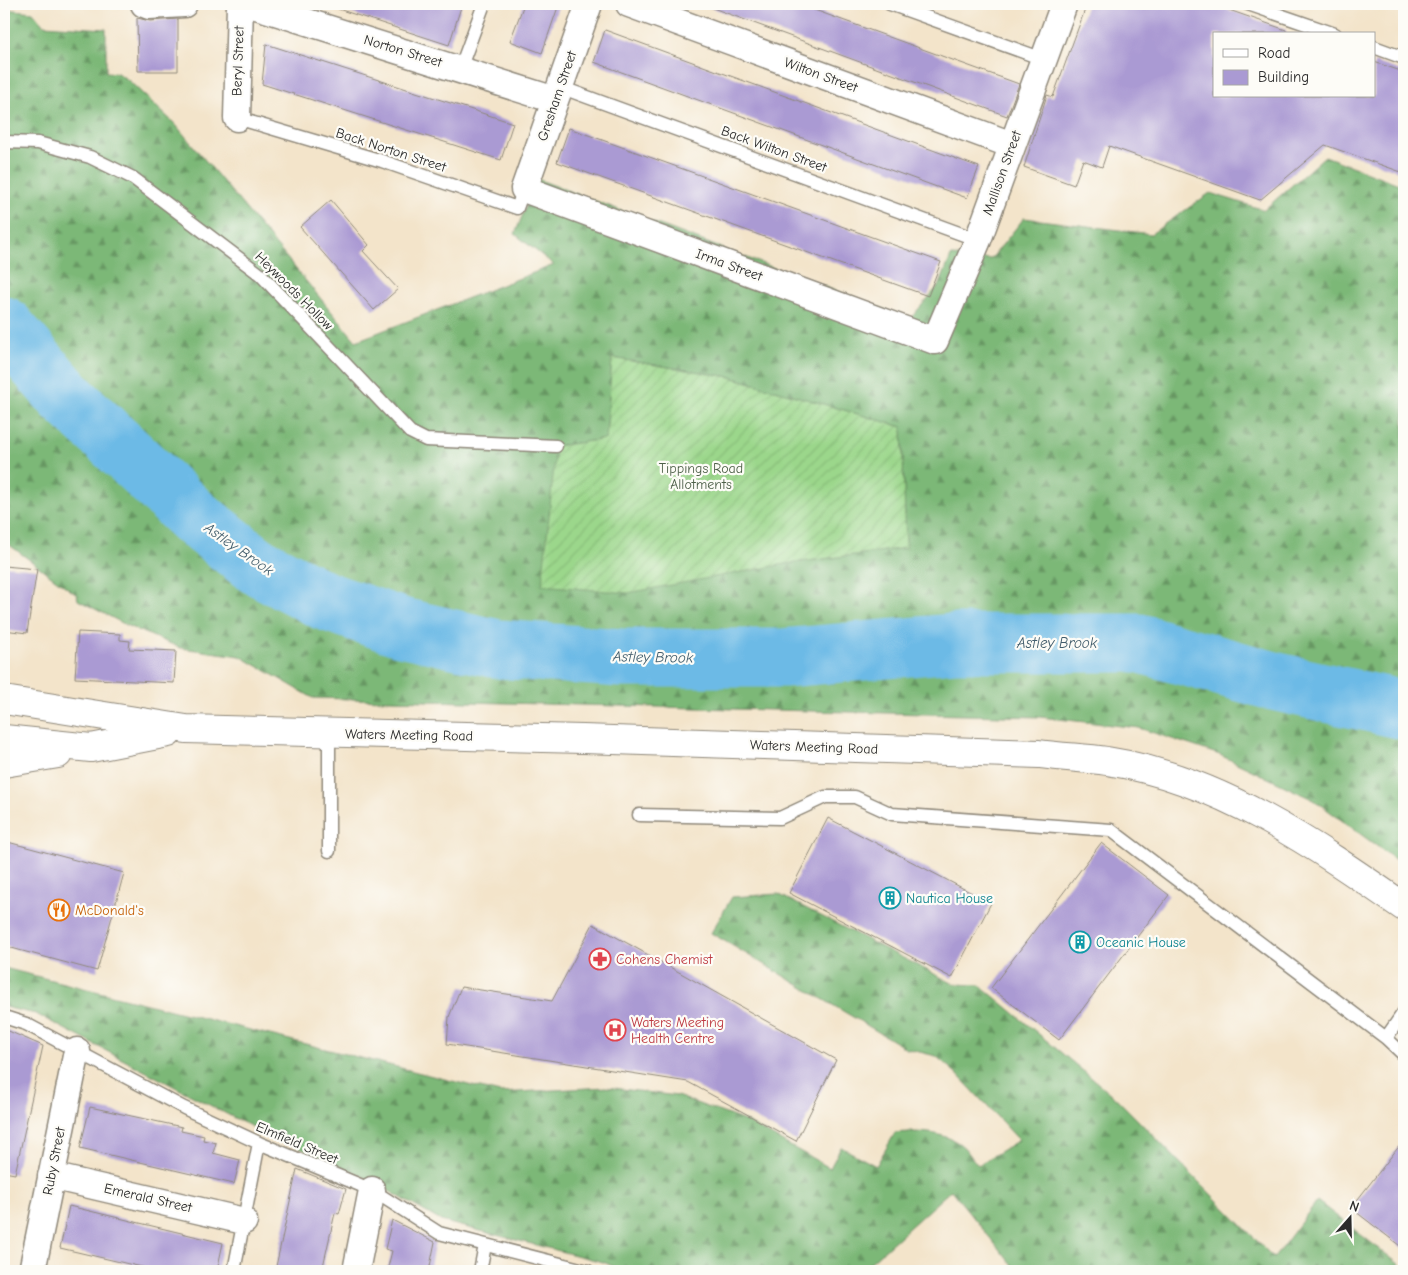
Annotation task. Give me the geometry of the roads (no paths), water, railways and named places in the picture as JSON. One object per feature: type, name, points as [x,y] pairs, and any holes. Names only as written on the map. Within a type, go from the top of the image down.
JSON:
[{"type":"street","points":[[144,4],[149,6],[184,4]]},
{"type":"street","name":"Beryl Street","points":[[236,118],[240,4]]},
{"type":"street","name":"Norton Street","points":[[250,4],[460,69],[558,94]]},
{"type":"street","name":"Gresham Street","points":[[524,189],[589,4]]},
{"type":"street","name":"Wilton Street","points":[[629,4],[1012,146]]},
{"type":"street","name":"Mallison Street","points":[[935,341],[978,240],[1064,4]]},
{"type":"street","name":"Irma Street","points":[[524,189],[935,341]]},
{"type":"street","name":"Waters Meeting Road","points":[[4,700],[186,729],[1029,754],[1108,761],[1149,771],[1189,785],[1277,823],[1318,847],[1404,907]]},
{"type":"street","name":"Waters Meeting Road","points":[[4,739],[91,748],[186,729]]},
{"type":"street","points":[[4,763],[91,748]]},
{"type":"street","name":"Ruby Street","points":[[32,1271],[77,1050]]},
{"type":"street","name":"Emerald Street","points":[[51,1176],[244,1221]]},
{"type":"street","points":[[356,1271],[372,1190]]},
{"type":"lane","points":[[460,69],[484,4]]},
{"type":"lane","points":[[890,4],[1043,59]]},
{"type":"lane","points":[[1248,4],[1328,32]]},
{"type":"lane","points":[[1376,49],[1404,58]]},
{"type":"lane","name":"Back Wilton Street","points":[[558,94],[978,240]]},
{"type":"lane","name":"Back Norton Street","points":[[236,118],[382,161],[517,208],[524,189]]},
{"type":"lane","name":"Heywoods Hollow","points":[[4,142],[38,143],[90,157],[133,178],[261,275],[410,432],[426,440],[556,446]]},
{"type":"lane","points":[[329,733],[330,851]]},
{"type":"lane","points":[[639,815],[780,818],[825,797],[855,797],[892,814],[1111,830],[1386,1038],[1404,1055]]},
{"type":"lane","points":[[1386,1038],[1404,1012]]},
{"type":"lane","name":"Elmfield Street","points":[[4,1018],[26,1024],[184,1108],[259,1144],[372,1190],[439,1233],[588,1271]]},
{"type":"lane","points":[[234,1271],[259,1144]]},
{"type":"lane","points":[[480,1271],[485,1245]]},
{"type":"waterway","name":"Astley Brook","points":[[4,326],[65,396],[194,517],[256,565],[325,601],[401,627],[498,649],[621,658],[783,658],[954,643],[1139,643],[1273,681],[1404,710]]},
{"type":"place","name":"Nautica House","points":[[890,898]]},
{"type":"place","name":"McDonald's","points":[[59,910]]},
{"type":"place","name":"Oceanic House","points":[[1080,942]]},
{"type":"place","name":"Cohens Chemist","points":[[600,959]]},
{"type":"place","name":"Waters Meeting Health Centre","points":[[615,1030]]},
{"type":"park label","name":"Tippings Road Allotments","points":[[701,476]]}]
